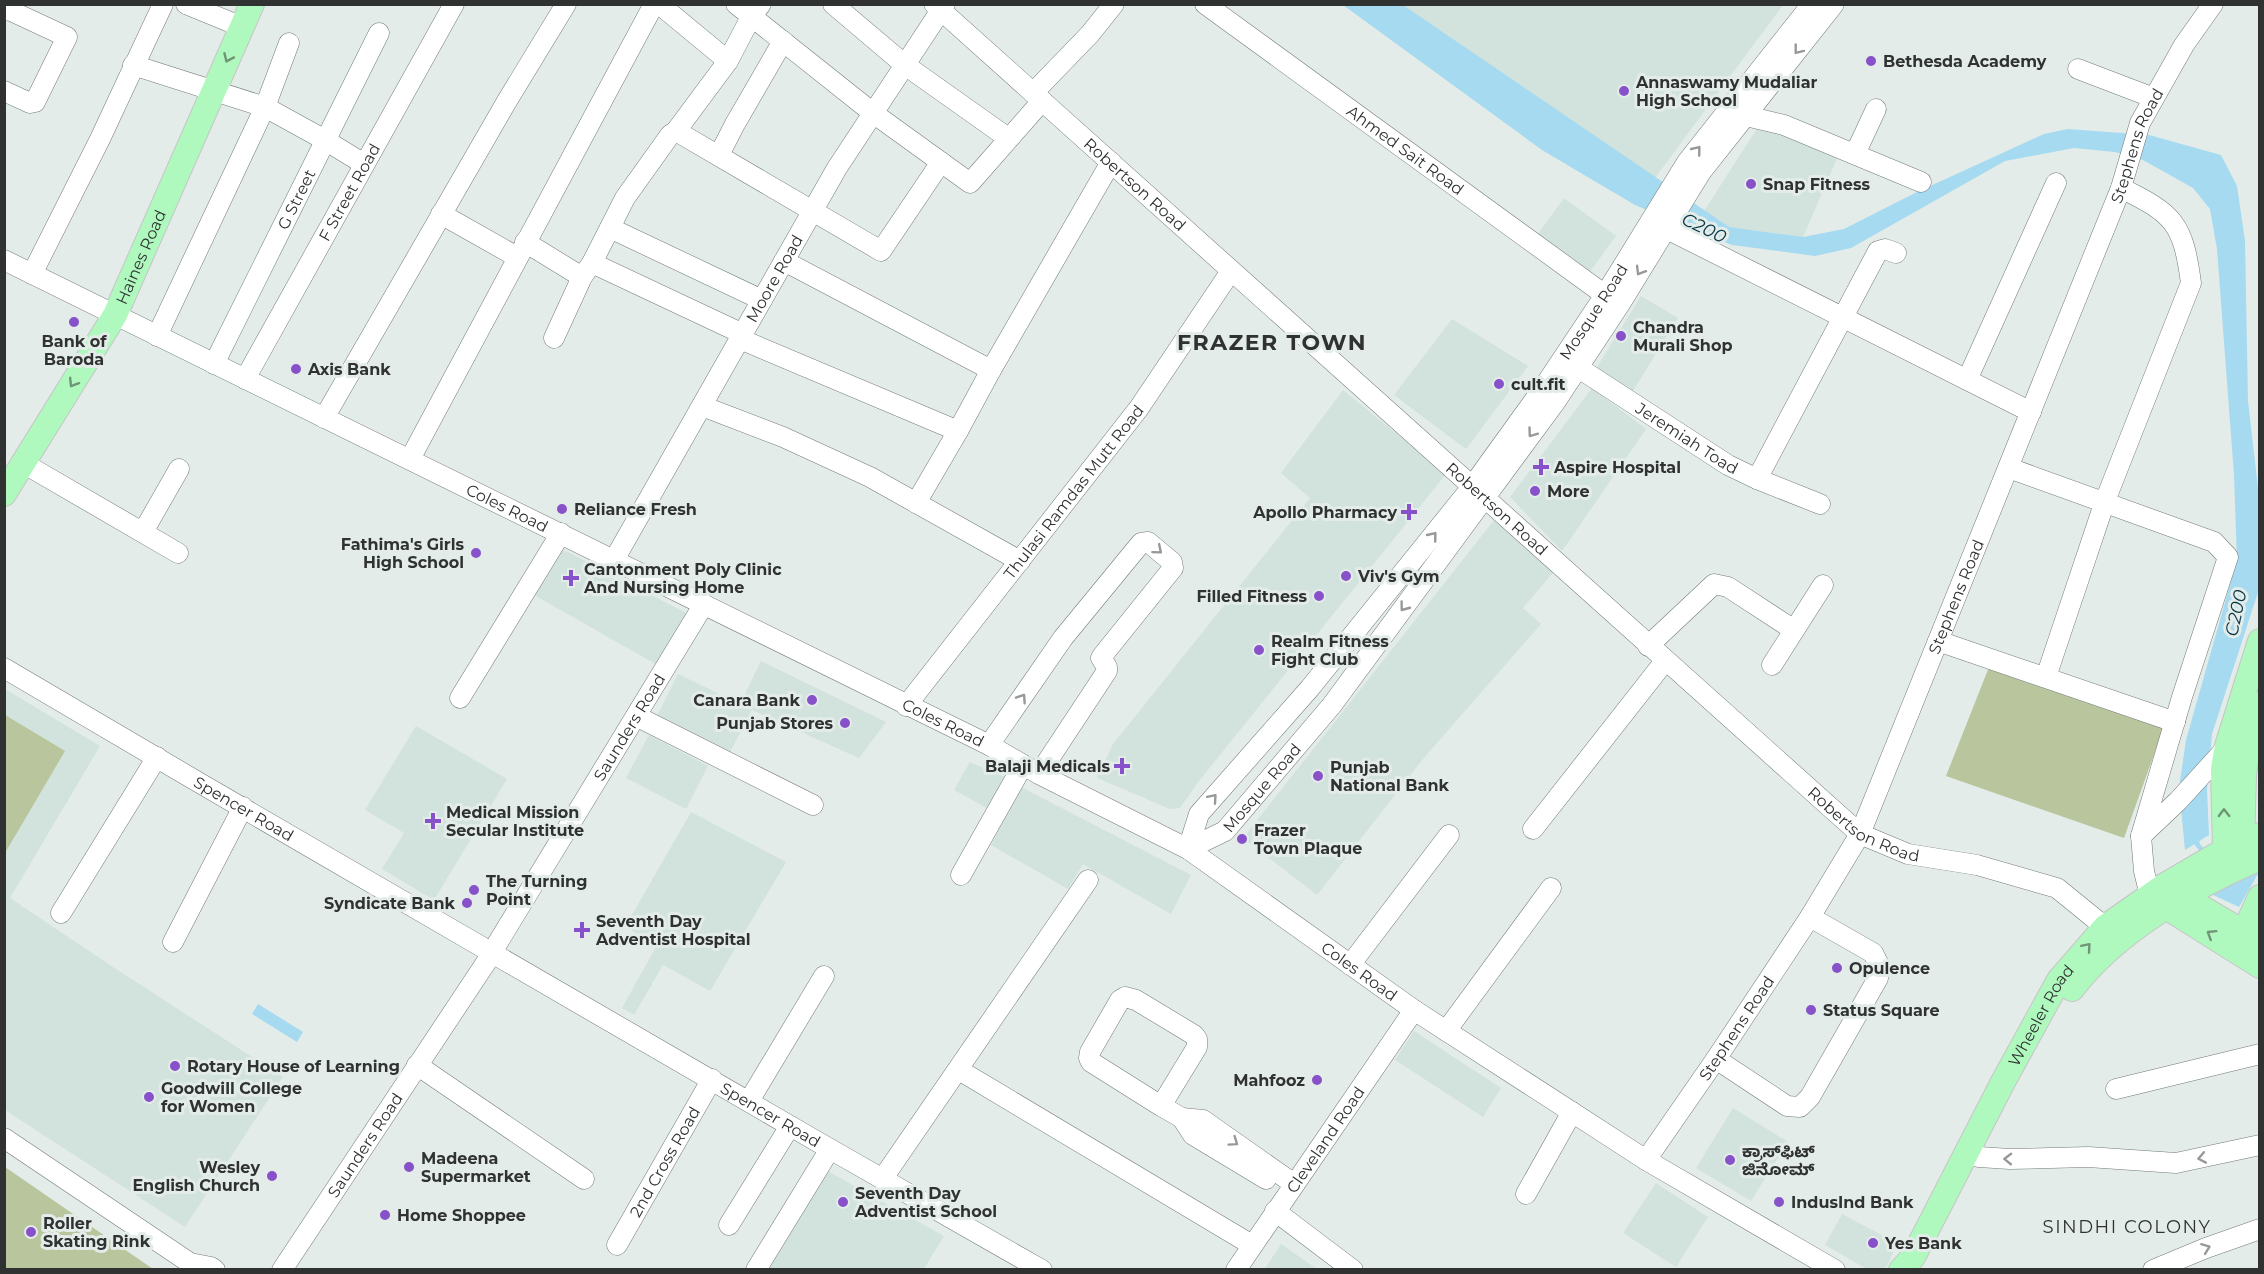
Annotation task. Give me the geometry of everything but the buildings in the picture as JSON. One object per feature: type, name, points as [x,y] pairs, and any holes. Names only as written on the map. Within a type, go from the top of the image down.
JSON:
[{"type":"main road","name":"Haines Road","points":[[4,494],[115,315],[252,4]]},
{"type":"main road","points":[[2234,859],[2222,753],[2259,641]]},
{"type":"main road","points":[[2234,859],[2250,730],[2259,704]]},
{"type":"main road","name":"Wheeler Road","points":[[1901,1269],[1913,1257],[2011,1084],[2059,981],[2105,927],[2166,897],[2234,859]]},
{"type":"main road","points":[[2166,897],[2254,921]]},
{"type":"main road","points":[[2166,897],[2212,934],[2259,966]]},
{"type":"main road","name":"Wheeler Road","points":[[2011,1084],[2073,987],[2166,897]]},
{"type":"main road","name":"Wheeler Road","points":[[1917,1269],[1957,1201],[1972,1155]]},
{"type":"street","points":[[32,274],[100,139],[163,4]]},
{"type":"street","points":[[186,4],[242,27]]},
{"type":"street","name":"F Street Road","points":[[245,379],[454,4]]},
{"type":"street","points":[[324,418],[507,100],[566,4]]},
{"type":"street","points":[[410,459],[654,4]]},
{"type":"street","points":[[659,4],[728,61]]},
{"type":"street","points":[[833,4],[905,64],[1008,138]]},
{"type":"street","points":[[554,338],[625,198],[670,135],[728,61],[750,9],[783,41],[873,113],[970,183],[1114,4]]},
{"type":"street","name":"Ahmed Sait Road","points":[[1204,4],[1605,294]]},
{"type":"street","name":"Mosque Road","points":[[1188,849],[1225,831],[1332,705],[1570,363],[1664,215],[1687,162],[1812,4]]},
{"type":"street","name":"Mosque Road","points":[[1570,363],[1605,294],[1664,215],[1701,172],[1834,4]]},
{"type":"street","name":"Stephens Road","points":[[1646,1160],[1810,917],[1860,834],[2121,188],[2140,123],[2184,45],[2213,4]]},
{"type":"street","name":"Moore Road","points":[[614,560],[837,168],[940,6]]},
{"type":"street","name":"Robertson Road","points":[[940,6],[1478,494],[1860,834],[1908,854],[1977,865],[2057,888],[2105,927]]},
{"type":"street","points":[[4,11],[9,10],[67,37],[35,102],[30,103],[4,91]]},
{"type":"street","name":"G Street","points":[[214,364],[379,33]]},
{"type":"street","points":[[719,155],[783,41]]},
{"type":"street","points":[[157,336],[265,106],[289,43]]},
{"type":"street","points":[[133,65],[265,106],[364,164]]},
{"type":"street","points":[[2078,69],[2154,98]]},
{"type":"street","points":[[1856,154],[1876,109]]},
{"type":"street","points":[[1746,116],[1784,125],[1921,182]]},
{"type":"street","points":[[676,130],[881,251],[941,162]]},
{"type":"street","points":[[916,503],[1111,162]]},
{"type":"street","points":[[1968,380],[2056,183]]},
{"type":"street","points":[[2046,677],[2105,501],[2191,282],[2187,256],[2178,228],[2162,210],[2121,188]]},
{"type":"street","points":[[441,214],[521,250],[587,270],[958,431]]},
{"type":"street","points":[[1664,215],[1843,317],[2031,412]]},
{"type":"street","points":[[610,228],[762,300]]},
{"type":"street","points":[[1757,479],[1878,251],[1885,249],[1896,253]]},
{"type":"street","name":"Coles Road","points":[[4,260],[704,604],[989,746],[1031,770],[1188,849],[1446,1031],[1646,1160],[1835,1269]]},
{"type":"street","points":[[784,261],[991,370]]},
{"type":"street","name":"Thulasi Ramdas Mutt Road","points":[[906,706],[1139,408],[1231,271]]},
{"type":"street","name":"Jeremiah Toad","points":[[1570,363],[1728,465],[1821,504]]},
{"type":"street","points":[[702,406],[794,442],[870,477],[1020,561]]},
{"type":"street","points":[[23,463],[178,553]]},
{"type":"street","points":[[2009,468],[2105,501],[2214,543],[2228,557],[2141,836],[2144,871],[2166,897]]},
{"type":"street","points":[[143,532],[179,469]]},
{"type":"street","name":"Mosque Road","points":[[1188,849],[1199,814],[1478,494]]},
{"type":"street","points":[[460,698],[561,534]]},
{"type":"street","points":[[961,875],[1031,770],[1107,671],[1101,658],[1173,568],[1172,562],[1148,542],[1141,543],[1062,638],[989,746]]},
{"type":"street","points":[[1648,646],[1714,584],[1728,587],[1794,630]]},
{"type":"street","points":[[1772,665],[1823,585]]},
{"type":"street","name":"Saunders Road","points":[[282,1269],[491,952],[704,604]]},
{"type":"street","points":[[1938,640],[2175,722]]},
{"type":"street","points":[[1533,829],[1665,661]]},
{"type":"street","name":"Spencer Road","points":[[4,668],[790,1126],[1042,1269]]},
{"type":"street","points":[[636,716],[813,805]]},
{"type":"street","points":[[2141,836],[2178,801],[2222,753],[2250,730]]},
{"type":"street","points":[[61,913],[157,757]]},
{"type":"street","points":[[172,942],[243,807]]},
{"type":"street","points":[[1350,965],[1449,835]]},
{"type":"street","points":[[884,1178],[1088,880]]},
{"type":"street","points":[[1446,1031],[1551,888]]},
{"type":"street","points":[[1716,1059],[1787,1106],[1800,1107],[1810,1097],[1878,978],[1879,965],[1873,953],[1810,917]]},
{"type":"street","points":[[749,1101],[824,976]]},
{"type":"street","points":[[1161,1106],[1197,1047],[1197,1039],[1136,1000],[1125,997],[1120,1000],[1090,1052],[1091,1062],[1161,1106],[1182,1118],[1193,1135],[1291,1188]]},
{"type":"street","name":"Cleveland Road","points":[[1236,1269],[1414,1010]]},
{"type":"street","points":[[2116,1089],[2259,1054]]},
{"type":"street","points":[[417,1065],[584,1179]]},
{"type":"street","points":[[959,1070],[1252,1245]]},
{"type":"street","name":"2nd Cross Road","points":[[617,1245],[712,1079]]},
{"type":"street","points":[[1526,1194],[1572,1112]]},
{"type":"street","points":[[729,1225],[790,1126]]},
{"type":"street","points":[[4,1138],[191,1266],[215,1269]]},
{"type":"street","points":[[1972,1155],[2010,1159],[2088,1157],[2176,1163],[2259,1145]]},
{"type":"street","points":[[756,1269],[830,1149]]},
{"type":"street","points":[[1275,1211],[1353,1269]]},
{"type":"street","points":[[2163,1268],[2259,1229]]},
{"type":"shaded area","name":"Annaswamy Mudaliar High School","points":[[1403,5],[1783,5],[1655,178]]},
{"type":"shaded area","points":[[1760,124],[1838,156],[1803,237],[1728,227],[1704,211]]},
{"type":"shaded area","points":[[1564,198],[1616,236],[1589,273],[1537,235]]},
{"type":"shaded area","points":[[1641,296],[1678,318],[1631,394],[1594,372]]},
{"type":"shaded area","points":[[1452,319],[1528,366],[1466,449],[1394,395]]},
{"type":"shaded area","points":[[1592,388],[1646,429],[1562,551],[1510,497]]},
{"type":"shaded area","points":[[1343,390],[1446,474],[1199,781],[1180,808],[1170,809],[1097,778],[1113,744],[1310,498],[1281,473]]},
{"type":"shaded area","points":[[1495,519],[1556,569],[1523,608],[1541,624],[1423,759],[1317,895],[1243,838]]},
{"type":"shaded area","points":[[562,549],[692,616],[659,666],[534,595]]},
{"type":"shaded area","points":[[761,661],[886,722],[859,758],[752,710],[729,754],[656,718],[678,674],[740,704]]},
{"type":"shaded area","name":"Goodwill College for Women","points":[[5,689],[100,746],[10,898],[283,1077],[185,1227],[5,1110]]},
{"type":"shaded area","name":"Medical Mission Secular Institute","points":[[416,726],[507,779],[434,900],[382,869],[404,833],[365,810]]},
{"type":"shaded area","points":[[649,735],[708,766],[686,809],[626,778]]},
{"type":"shaded area","points":[[970,762],[1011,780],[994,812],[954,790]]},
{"type":"shaded area","points":[[1021,787],[1191,875],[1171,914],[1083,864],[1068,889],[991,845]]},
{"type":"shaded area","points":[[691,812],[786,862],[710,991],[663,965],[634,1015],[622,1008],[657,945],[625,927]]},
{"type":"shaded area","points":[[1414,1031],[1501,1088],[1483,1117],[1395,1060]]},
{"type":"shaded area","points":[[1733,1108],[1788,1142],[1751,1201],[1696,1168]]},
{"type":"shaded area","name":"Seventh Day Adventist School","points":[[824,1169],[944,1236],[924,1269],[761,1270]]},
{"type":"shaded area","points":[[1656,1183],[1708,1217],[1676,1267],[1623,1233]]},
{"type":"shaded area","points":[[1842,1214],[1897,1243],[1887,1266],[1883,1269],[1867,1269],[1825,1245]]},
{"type":"shaded area","points":[[1281,1244],[1317,1269],[1264,1270]]},
{"type":"green space","points":[[1991,662],[2165,724],[2124,838],[1946,776]]},
{"type":"green space","points":[[5,715],[65,751],[5,853]]},
{"type":"green space","points":[[5,1167],[153,1269],[5,1269]]},
{"type":"water","points":[[1343,5],[1403,5],[1729,227],[1803,237],[1844,229],[1915,193],[2044,134],[2068,129],[2149,135],[2221,155],[2237,186],[2245,241],[2248,401],[2259,497],[2260,586],[2212,734],[2207,790],[2209,835],[2185,850],[2179,788],[2186,740],[2237,560],[2234,475],[2217,249],[2210,209],[2193,188],[2143,160],[2115,152],[2074,148],[2005,161],[1851,248],[1815,256],[1732,245],[1635,205],[1542,150]]},
{"type":"water","points":[[2251,868],[2259,872],[2239,907],[2211,894]]},
{"type":"water","points":[[258,1004],[303,1032],[297,1042],[252,1014]]},
{"type":"waterway","name":"C200","points":[[2197,836],[2197,844],[2205,854]]},
{"type":"place","name":"Bethesda Academy","points":[[1871,61]]},
{"type":"place","name":"Annaswamy Mudaliar High School","points":[[1624,91]]},
{"type":"place","name":"Snap Fitness","points":[[1751,184]]},
{"type":"place","name":"Bank of Baroda","points":[[74,322]]},
{"type":"place","name":"Chandra Murali Shop","points":[[1621,336]]},
{"type":"place","name":"Axis Bank","points":[[296,369]]},
{"type":"place","name":"cult.fit","points":[[1499,384]]},
{"type":"place","name":"Aspire Hospital","points":[[1541,467]]},
{"type":"place","name":"More","points":[[1535,491]]},
{"type":"place","name":"Reliance Fresh","points":[[562,509]]},
{"type":"place","name":"Apollo Pharmacy","points":[[1409,512]]},
{"type":"place","name":"Fathima's Girls High School","points":[[476,553]]},
{"type":"place","name":"Viv's Gym","points":[[1346,576]]},
{"type":"place","name":"Cantonment Poly Clinic And Nursing Home","points":[[571,578]]},
{"type":"place","name":"Filled Fitness","points":[[1319,596]]},
{"type":"place","name":"Realm Fitness Fight Club","points":[[1259,650]]},
{"type":"place","name":"Canara Bank","points":[[812,700]]},
{"type":"place","name":"Punjab Stores","points":[[845,723]]},
{"type":"place","name":"Balaji Medicals","points":[[1122,766]]},
{"type":"place","name":"Punjab National Bank","points":[[1318,776]]},
{"type":"place","name":"Medical Mission Secular Institute","points":[[433,821]]},
{"type":"place","name":"Frazer Town Plaque","points":[[1242,839]]},
{"type":"place","name":"The Turning Point","points":[[474,890]]},
{"type":"place","name":"Syndicate Bank","points":[[467,903]]},
{"type":"place","name":"Seventh Day Adventist Hospital","points":[[582,930]]},
{"type":"place","name":"Opulence","points":[[1837,968]]},
{"type":"place","name":"Status Square","points":[[1811,1010]]},
{"type":"place","name":"Rotary House of Learning","points":[[175,1066]]},
{"type":"place","name":"Mahfooz","points":[[1317,1080]]},
{"type":"place","name":"Goodwill College for Women","points":[[149,1097]]},
{"type":"place","name":"ಕ್ರಾಸ್‌ಫಿಟ್ ಜಿನೋಮ್","points":[[1730,1160]]},
{"type":"place","name":"Madeena Supermarket","points":[[409,1167]]},
{"type":"place","name":"Wesley English Church","points":[[272,1176]]},
{"type":"place","name":"Seventh Day Adventist School","points":[[843,1202]]},
{"type":"place","name":"IndusInd Bank","points":[[1779,1202]]},
{"type":"place","name":"Home Shoppee","points":[[385,1215]]},
{"type":"place","name":"Roller Skating Rink","points":[[31,1232]]},
{"type":"place","name":"Yes Bank","points":[[1873,1243]]},
{"type":"district","name":"FRAZER TOWN","points":[[1272,342]]},
{"type":"district","name":"SINDHI COLONY","points":[[2127,1227]]}]
